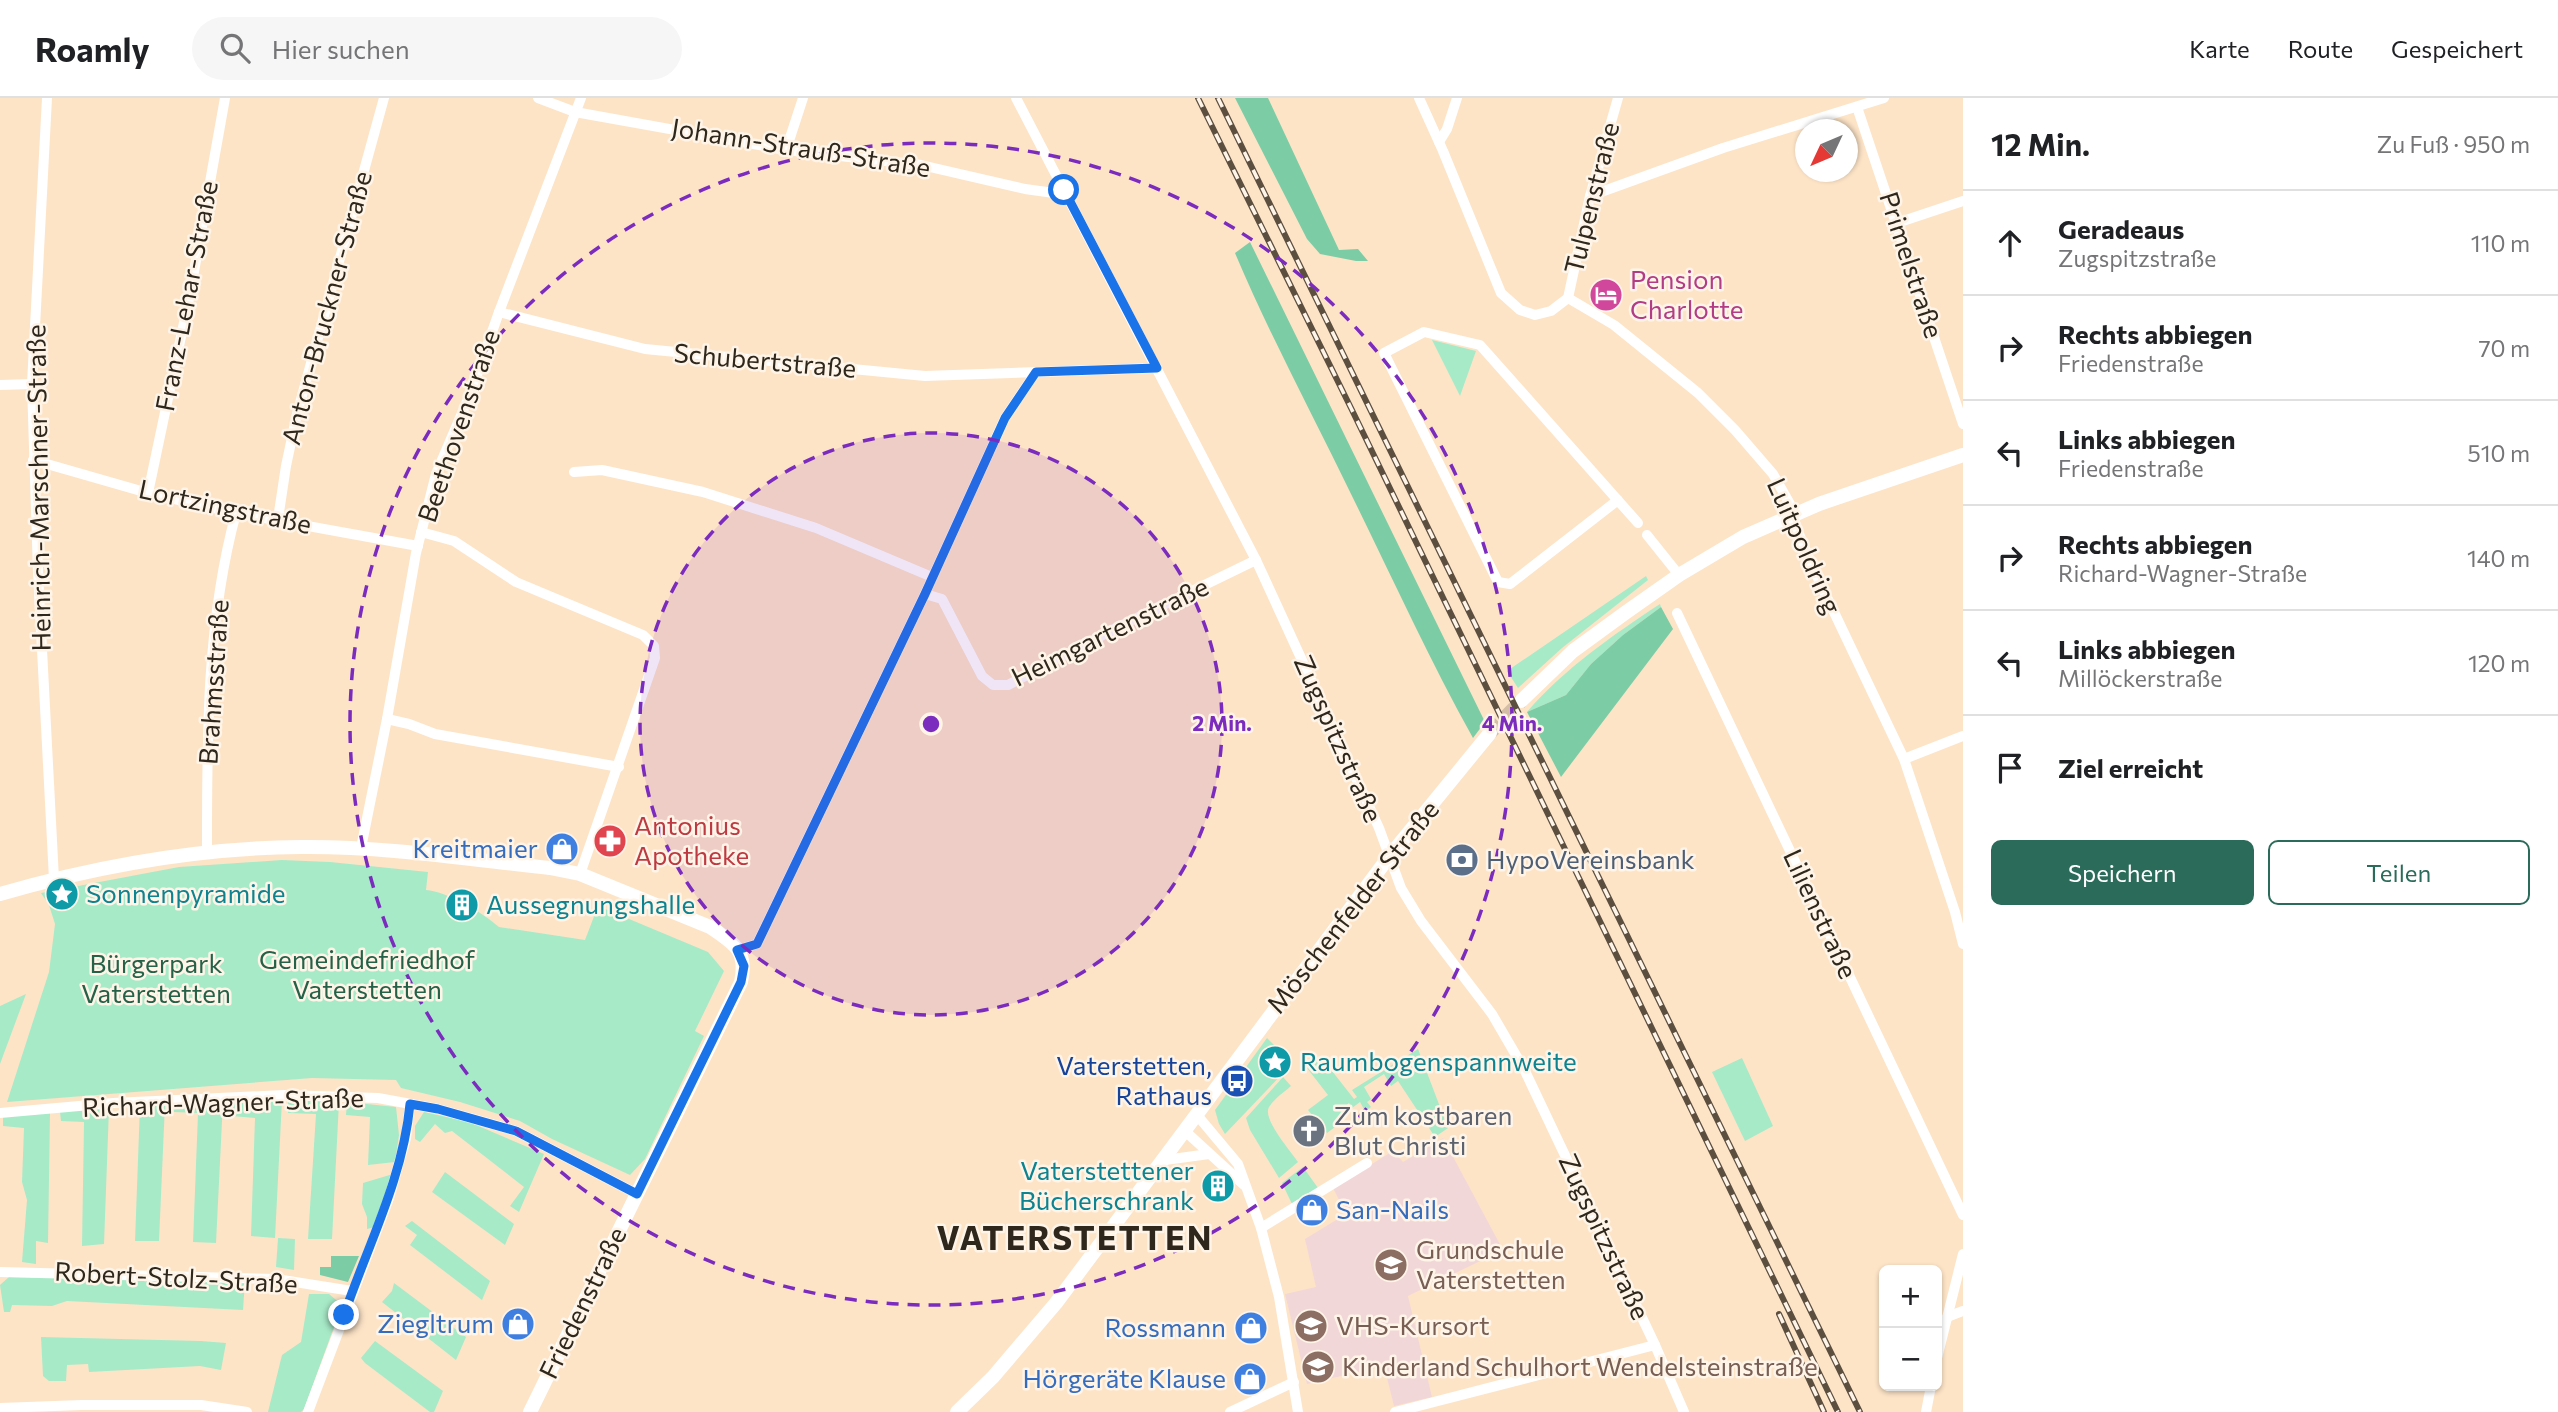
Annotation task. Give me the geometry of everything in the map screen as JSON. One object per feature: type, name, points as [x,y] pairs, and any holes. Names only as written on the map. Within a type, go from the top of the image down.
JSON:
[{"type":"street","name":"Heinrich-Marschner-Straße","points":[[47,98],[32,384],[33,460],[54,878]]},
{"type":"street","name":"Franz-Lehar-Straße","points":[[148,493],[191,294],[225,98]]},
{"type":"street","name":"Anton-Bruckner-Straße","points":[[278,519],[297,414],[384,98]]},
{"type":"street","name":"Johann-Strauß-Straße","points":[[538,98],[575,112],[786,150],[921,165],[1025,189],[1054,193],[1064,190]]},
{"type":"street","name":"Beethovenstraße","points":[[361,848],[418,546],[436,474],[471,392],[581,98]]},
{"type":"street","points":[[786,150],[803,98]]},
{"type":"street","name":"Zugspitzstraße","points":[[1016,98],[1256,560],[1379,828],[1401,888],[1421,921],[1492,1014],[1524,1069],[1684,1412]]},
{"type":"street","points":[[1419,98],[1501,293],[1520,310],[1535,315],[1551,311],[1568,298]]},
{"type":"street","points":[[1438,142],[1447,130],[1457,98]]},
{"type":"street","name":"Tulpenstraße","points":[[1568,298],[1590,196],[1618,98]]},
{"type":"street","points":[[1590,196],[1723,148],[1884,98]]},
{"type":"street","name":"Primelstraße","points":[[1857,107],[1963,424]]},
{"type":"street","points":[[1897,223],[1963,201]]},
{"type":"street","name":"Luitpoldring","points":[[1568,298],[1614,325],[1698,393],[1769,468],[1790,504],[1792,515],[1846,639],[1904,759],[1955,912],[1963,944]]},
{"type":"street","name":"Schubertstraße","points":[[499,312],[645,349],[925,376],[1036,372]]},
{"type":"street","points":[[1618,500],[1510,584],[1498,582],[1384,352],[1424,332],[1480,345],[1618,500],[1638,523]]},
{"type":"street","points":[[0,894],[54,878],[149,860],[302,846],[361,848],[550,868],[580,874],[710,927],[729,939],[737,950],[757,944],[925,594],[1005,418],[1036,372],[1157,368]]},
{"type":"street","points":[[0,384],[32,384]]},
{"type":"street","points":[[1521,701],[1573,652],[1679,575],[1743,537],[1882,481],[1963,455]]},
{"type":"street","name":"Lortzingstraße","points":[[33,460],[148,493],[236,513],[418,546]]},
{"type":"street","points":[[574,472],[602,470],[703,492],[816,528],[932,577]]},
{"type":"street","name":"Brahmsstraße","points":[[207,853],[209,689],[217,607],[236,513]]},
{"type":"street","points":[[421,532],[454,541],[516,582],[643,635],[654,646],[655,658],[580,874]]},
{"type":"street","points":[[1647,535],[1679,575]]},
{"type":"street","name":"Heimgartenstraße","points":[[925,594],[942,598],[982,676],[993,685],[1008,685],[1116,628],[1256,560]]},
{"type":"street","name":"Lilienstraße","points":[[1677,613],[1963,1215]]},
{"type":"street","points":[[387,719],[435,734],[618,767]]},
{"type":"street","name":"Möschenfelder Straße","points":[[957,1412],[993,1377],[1056,1303],[1388,858],[1490,733]]},
{"type":"street","points":[[1904,759],[1963,736]]},
{"type":"street","name":"Friedenstraße","points":[[530,1412],[741,982],[744,966],[737,950]]},
{"type":"street","name":"Richard-Wagner-Straße","points":[[0,1113],[113,1103],[284,1095],[378,1098],[438,1109],[516,1131],[637,1194]]},
{"type":"street","points":[[308,1412],[389,1198],[406,1138],[410,1104]]},
{"type":"street","points":[[1197,1115],[1238,1164],[1261,1228],[1279,1297],[1298,1412]]},
{"type":"street","points":[[1185,1130],[1246,1187]]},
{"type":"street","points":[[1164,1160],[1209,1154]]},
{"type":"street","points":[[1261,1228],[1367,1163]]},
{"type":"street","points":[[1942,1338],[1963,1254]]},
{"type":"street","name":"Robert-Stolz-Straße","points":[[0,1272],[276,1279],[352,1291]]},
{"type":"street","points":[[1947,1317],[1963,1311]]},
{"type":"street","points":[[1395,1412],[1655,1345]]},
{"type":"street","points":[[1230,1412],[1294,1382]]},
{"type":"street","points":[[1926,1412],[1930,1391]]},
{"type":"street","points":[[0,1409],[82,1405],[201,1405],[247,1412]]},
{"type":"shaded area","name":"Grundschule Vaterstetten","points":[[1443,1138],[1503,1250],[1408,1296],[1432,1397],[1394,1406],[1384,1366],[1307,1384],[1285,1294],[1316,1287],[1305,1239],[1346,1214],[1333,1188],[1393,1151],[1403,1162]]},
{"type":"green space","points":[[1235,98],[1268,98],[1339,250],[1358,249],[1368,261],[1320,254],[1307,239]]},
{"type":"green space","points":[[1250,242],[1485,722],[1473,738],[1426,648],[1248,284],[1235,253]]},
{"type":"green space","points":[[1432,340],[1476,351],[1460,396]]},
{"type":"green space","points":[[1646,576],[1648,580],[1562,648],[1518,688],[1507,671]]},
{"type":"green space","points":[[1660,604],[1661,607],[1623,635],[1591,664],[1566,695],[1527,712],[1573,667]]},
{"type":"green space","points":[[1661,607],[1673,629],[1561,777],[1527,712],[1566,695],[1591,664],[1623,635]]},
{"type":"green space","name":"Gemeindefriedhof Vaterstetten","points":[[282,860],[428,872],[426,890],[464,904],[499,927],[585,940],[598,906],[708,952],[724,971],[695,1031],[704,1036],[645,1159],[630,1175],[520,1121],[460,1102],[401,1088],[396,1080],[312,1078],[7,1102],[49,972],[55,924],[49,905],[41,893],[179,867]]},
{"type":"green space","points":[[26,994],[0,1064],[0,1006]]},
{"type":"green space","points":[[1267,1038],[1278,1049],[1276,1052],[1284,1059],[1287,1056],[1292,1061],[1225,1134],[1215,1110]]},
{"type":"green space","points":[[1418,1049],[1448,1128],[1435,1137],[1398,1081],[1391,1086],[1384,1074],[1364,1087],[1371,1099],[1367,1102],[1371,1107],[1365,1111],[1360,1102],[1352,1108],[1349,1103],[1345,1106],[1347,1110],[1340,1116],[1343,1121],[1327,1133],[1308,1110],[1328,1095],[1307,1068],[1321,1057],[1354,1099],[1357,1097],[1352,1090]]},
{"type":"green space","points":[[1742,1058],[1773,1126],[1745,1141],[1712,1072]]},
{"type":"green space","points":[[1283,1077],[1291,1086],[1274,1101],[1268,1112],[1273,1127],[1298,1162],[1279,1178],[1250,1130],[1246,1118]]},
{"type":"green space","points":[[232,1100],[282,1100],[275,1238],[251,1236],[255,1118],[232,1116]]},
{"type":"green space","points":[[288,1100],[339,1102],[332,1239],[308,1239],[316,1114],[288,1113]]},
{"type":"green space","points":[[223,1101],[216,1243],[193,1242],[198,1113],[174,1112],[173,1104]]},
{"type":"green space","points":[[347,1102],[396,1107],[399,1135],[395,1162],[368,1165],[370,1117],[346,1115]]},
{"type":"green space","points":[[165,1104],[159,1241],[135,1241],[140,1105]]},
{"type":"green space","points":[[109,1108],[104,1244],[82,1246],[84,1122],[61,1121],[60,1112]]},
{"type":"green space","points":[[424,1112],[469,1122],[544,1154],[519,1212],[510,1206],[524,1187],[452,1131],[445,1133],[435,1124],[420,1142],[415,1139],[415,1126]]},
{"type":"green space","points":[[50,1113],[48,1243],[36,1241],[36,1264],[22,1262],[27,1200],[22,1182],[24,1128],[3,1126],[3,1117]]},
{"type":"green space","points":[[1303,1167],[1318,1188],[1292,1204],[1282,1183]]},
{"type":"green space","points":[[445,1172],[514,1224],[505,1245],[432,1192]]},
{"type":"green space","points":[[393,1174],[375,1227],[367,1229],[367,1217],[362,1204],[363,1183]]},
{"type":"green space","points":[[412,1221],[490,1281],[482,1300],[410,1245],[417,1235],[405,1226]]},
{"type":"green space","points":[[278,1238],[295,1239],[294,1270],[276,1267]]},
{"type":"green space","points":[[331,1256],[359,1256],[348,1282],[320,1275],[320,1267],[331,1267]]},
{"type":"green space","points":[[9,1277],[245,1281],[243,1310],[67,1301],[52,1306],[12,1305],[10,1312],[4,1312],[0,1285]]},
{"type":"green space","points":[[394,1283],[466,1337],[456,1360],[382,1302],[392,1291]]},
{"type":"green space","points":[[309,1294],[329,1294],[342,1305],[304,1409],[301,1412],[268,1412],[282,1355],[301,1342]]},
{"type":"green space","points":[[41,1337],[226,1343],[221,1370],[200,1366],[89,1372],[88,1364],[67,1365],[66,1381],[49,1381],[43,1376]]},
{"type":"green space","points":[[375,1341],[443,1391],[434,1412],[430,1412],[365,1363],[361,1358]]},
{"type":"tunnel","points":[[1490,733],[1521,701]]},
{"type":"railway","points":[[1198,98],[1838,1412]]},
{"type":"railway","points":[[1218,98],[1860,1412]]},
{"type":"railway","points":[[1779,1314],[1824,1412]]},
{"type":"place","name":"Pension Charlotte","points":[[1606,295]]},
{"type":"place","name":"Antonius Apotheke","points":[[610,841]]},
{"type":"place","name":"Kreitmaier","points":[[562,849]]},
{"type":"place","name":"HypoVereinsbank","points":[[1462,860]]},
{"type":"place","name":"Sonnenpyramide","points":[[62,894]]},
{"type":"place","name":"Aussegnungshalle","points":[[462,905]]},
{"type":"place","name":"Raumbogenspannweite","points":[[1275,1062]]},
{"type":"place","name":"Vaterstetten, Rathaus","points":[[1237,1081]]},
{"type":"place","name":"Zum kostbaren Blut Christi","points":[[1309,1131]]},
{"type":"place","name":"Vaterstettener Bücherschrank","points":[[1218,1186]]},
{"type":"place","name":"San-Nails","points":[[1312,1210]]},
{"type":"place","name":"Grundschule Vaterstetten","points":[[1391,1265]]},
{"type":"place","name":"Ziegltrum","points":[[518,1324]]},
{"type":"place","name":"VHS-Kursort","points":[[1311,1326]]},
{"type":"place","name":"Rossmann","points":[[1251,1328]]},
{"type":"place","name":"Kinderland Schulhort Wendelsteinstraße","points":[[1318,1367]]},
{"type":"place","name":"Hörgeräte Klause","points":[[1250,1379]]},
{"type":"district","name":"VATERSTETTEN","points":[[1075,1238]]},
{"type":"route","points":[[344,1315],[389,1198],[406,1138],[410,1104],[516,1131],[637,1194],[741,982],[744,966],[737,950],[757,944],[925,594],[1005,418],[1036,372],[1157,368],[1064,190]]},
{"type":"park label","name":"Bürgerpark Vaterstetten","points":[[156,979]]}]
